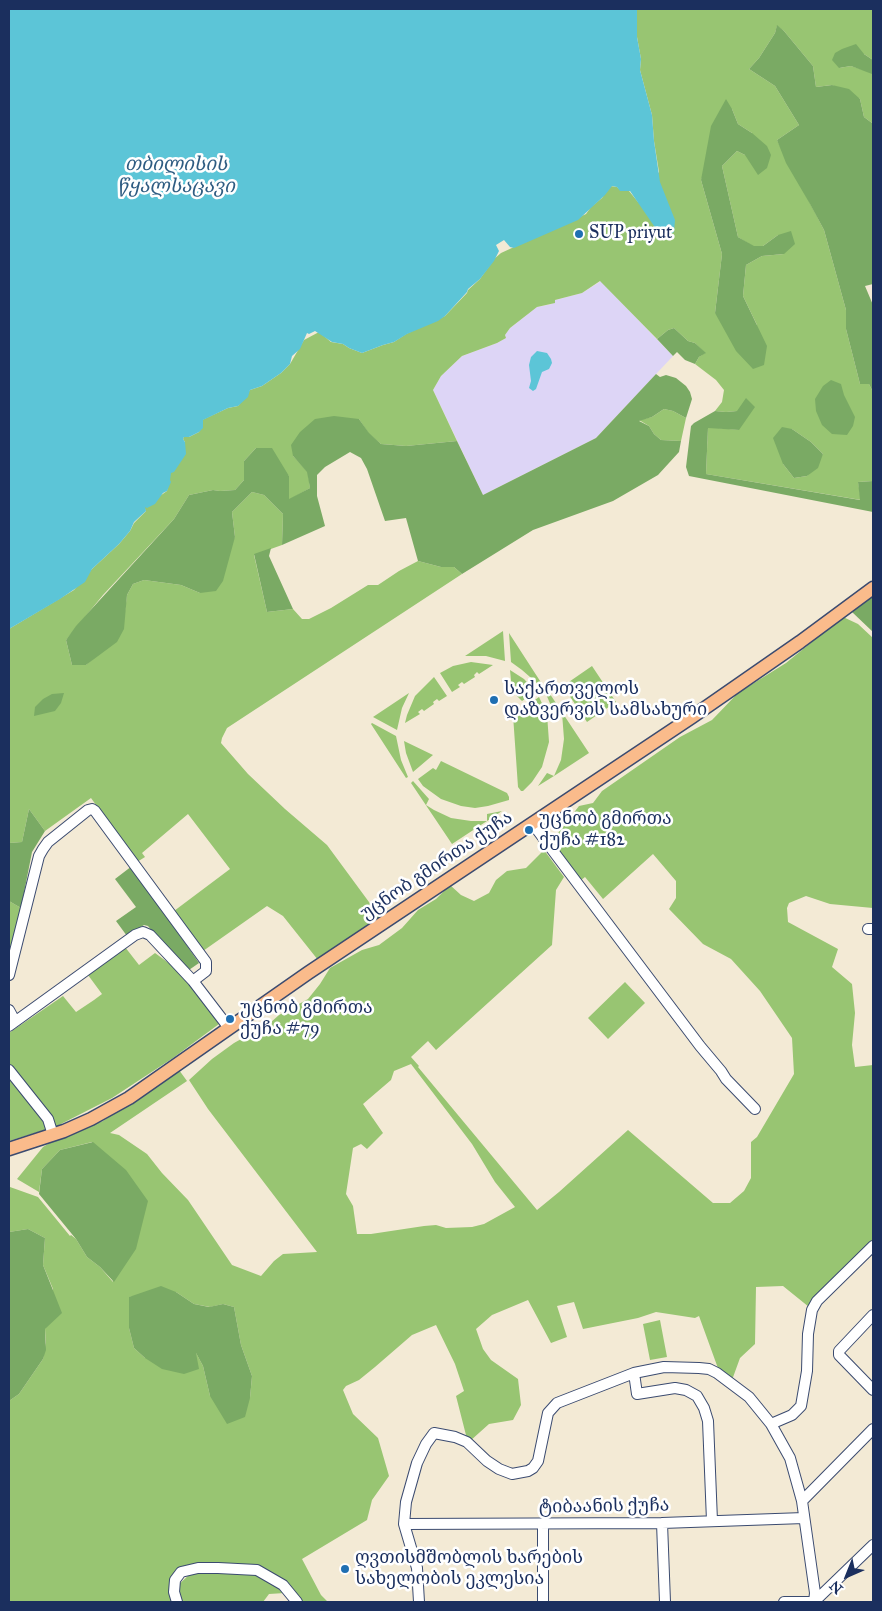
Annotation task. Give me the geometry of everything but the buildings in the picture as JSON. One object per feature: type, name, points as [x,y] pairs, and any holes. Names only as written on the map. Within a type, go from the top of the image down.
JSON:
[{"type":"main road","name":"უცნობ გმირთა ქუჩა","points":[[9,1149],[53,1135],[91,1119],[128,1098],[532,823],[738,686],[873,588]]},
{"type":"street","points":[[9,975],[39,856],[55,836],[88,810],[92,810],[95,811],[206,962],[206,971],[193,981]]},
{"type":"street","points":[[532,823],[726,1079],[755,1109]]},
{"type":"street","points":[[9,1010],[12,1024],[139,933],[146,932],[193,981],[230,1028]]},
{"type":"street","points":[[9,1070],[48,1119],[53,1135]]},
{"type":"street","points":[[771,1424],[792,1415],[801,1406],[807,1371],[808,1334],[812,1310],[817,1301],[873,1246]]},
{"type":"street","points":[[873,1315],[838,1354],[873,1390]]},
{"type":"street","points":[[419,1602],[417,1568],[404,1524],[406,1502],[418,1463],[426,1444],[434,1432],[467,1442],[487,1461],[499,1469],[512,1474],[528,1471],[538,1461],[548,1413],[557,1403],[634,1373],[664,1367],[709,1369],[717,1373],[749,1397],[771,1424],[790,1458],[802,1501],[815,1593],[814,1602]]},
{"type":"street","points":[[634,1373],[637,1394],[675,1388],[686,1390],[697,1396],[704,1408],[708,1420],[712,1521]]},
{"type":"street","points":[[802,1501],[873,1429]]},
{"type":"street","name":"ტიბაანის ქუჩა","points":[[404,1524],[662,1523],[804,1518]]},
{"type":"street","points":[[662,1523],[665,1602]]},
{"type":"street","points":[[543,1524],[543,1602]]},
{"type":"street","points":[[784,1602],[814,1602],[873,1545]]},
{"type":"street","points":[[177,1602],[174,1592],[175,1580],[180,1572],[198,1568],[257,1570],[283,1585],[297,1602]]},
{"type":"shaded area","points":[[601,281],[673,356],[596,438],[483,495],[433,390],[441,376],[462,356],[506,338],[505,335],[510,328],[537,307],[552,304],[555,300],[582,293]]},
{"type":"green space","points":[[637,9],[873,9],[873,60],[864,54],[839,68],[851,66],[873,73],[872,123],[864,117],[860,99],[832,85],[816,87],[813,66],[784,31],[777,26],[775,33],[759,58],[749,69],[775,86],[799,125],[777,140],[824,230],[846,310],[846,329],[860,384],[869,384],[873,392],[873,481],[858,482],[861,500],[706,474],[708,427],[739,430],[737,411],[715,411],[722,402],[724,390],[716,380],[695,364],[699,357],[705,353],[695,343],[688,341],[674,328],[668,330],[657,339],[600,281],[582,293],[555,300],[555,303],[537,307],[510,328],[505,335],[506,338],[462,356],[441,376],[433,390],[457,441],[406,446],[381,444],[369,434],[359,419],[293,456],[308,472],[310,488],[289,500],[289,476],[256,448],[244,461],[244,480],[235,490],[213,490],[189,495],[174,519],[103,595],[66,640],[72,665],[86,665],[95,657],[125,611],[127,595],[133,584],[144,580],[181,585],[200,593],[235,537],[232,512],[252,492],[264,495],[283,514],[282,545],[254,555],[267,612],[293,609],[302,619],[309,619],[368,585],[378,585],[418,561],[441,567],[454,567],[462,574],[227,728],[222,738],[221,743],[248,774],[327,845],[380,917],[318,960],[283,916],[267,906],[203,951],[174,911],[230,869],[188,814],[142,853],[145,857],[137,862],[91,798],[45,831],[29,809],[22,842],[9,843],[9,629],[74,590],[130,531],[134,523],[146,511],[144,507],[167,491],[170,473],[177,465],[185,445],[184,437],[189,437],[199,432],[202,420],[228,408],[238,406],[250,390],[262,386],[281,373],[290,364],[304,340],[319,332],[331,342],[343,344],[362,353],[394,342],[406,334],[445,316],[480,279],[494,259],[501,253],[586,214],[602,198],[610,186],[617,187],[622,191],[629,191],[638,202],[659,172],[652,115],[640,70],[641,59],[637,37]],"holes":[[[732,109],[738,124],[752,133],[745,155],[737,151],[722,166],[738,237],[754,247],[763,246],[778,235],[784,254],[762,256],[746,265],[743,296],[757,325],[715,313],[722,254],[701,180]],[[792,429],[811,442],[823,454],[807,476],[794,478],[783,464]]]},
{"type":"green space","points":[[777,25],[813,66],[816,87],[832,85],[849,89],[860,99],[864,117],[873,122],[873,284],[865,286],[873,305],[873,392],[869,384],[860,384],[846,329],[846,310],[824,230],[786,163],[777,140],[799,125],[775,86],[749,69],[759,58],[775,33]]},
{"type":"green space","points":[[856,44],[864,54],[873,60],[872,74],[851,66],[839,68],[832,60],[835,53]]},
{"type":"green space","points":[[726,99],[738,124],[767,146],[771,155],[767,168],[758,175],[745,155],[737,151],[722,166],[738,237],[754,246],[763,246],[778,235],[791,231],[795,244],[784,254],[762,256],[746,265],[743,296],[767,346],[764,365],[753,369],[736,351],[715,313],[722,254],[701,180],[711,126]]},
{"type":"green space","points":[[674,328],[688,341],[695,343],[706,353],[699,357],[695,364],[685,360],[677,352],[673,356],[657,339],[668,330]]},
{"type":"green space","points":[[656,374],[660,377],[666,375],[676,378],[686,386],[692,399],[686,418],[673,411],[664,409],[652,417],[639,421],[649,426],[661,440],[681,441],[679,452],[658,475],[613,501],[533,530],[462,574],[454,567],[441,567],[418,561],[406,518],[385,521],[367,469],[361,458],[350,452],[325,467],[317,475],[317,496],[325,526],[282,545],[283,514],[264,495],[252,492],[232,512],[235,537],[223,581],[216,591],[200,593],[181,585],[144,580],[133,584],[127,595],[124,629],[117,642],[86,665],[72,665],[66,640],[76,626],[174,519],[189,495],[213,490],[235,490],[244,480],[244,461],[256,448],[272,448],[289,476],[289,499],[310,488],[307,472],[293,456],[291,445],[300,432],[315,419],[334,416],[359,419],[369,433],[381,444],[406,446],[457,441],[483,495],[596,438]]},
{"type":"green space","points":[[831,380],[841,384],[844,395],[855,417],[853,426],[847,435],[832,434],[822,425],[816,411],[815,399],[823,386]]},
{"type":"green space","points":[[746,398],[755,407],[739,430],[708,428],[706,474],[860,500],[858,482],[873,481],[873,512],[689,476],[686,467],[691,426],[715,411],[737,411]]},
{"type":"green space","points":[[664,409],[673,411],[686,418],[681,441],[661,440],[649,426],[639,420],[652,417]]},
{"type":"green space","points":[[782,427],[792,429],[811,442],[823,454],[818,468],[807,476],[794,478],[783,464],[773,438]]},
{"type":"green space","points":[[271,548],[269,556],[293,609],[267,612],[254,554]]},
{"type":"green space","points":[[873,596],[873,632],[852,612]]},
{"type":"green space","points":[[841,616],[858,624],[873,638],[873,908],[830,904],[806,896],[789,903],[787,908],[788,922],[838,949],[832,967],[852,984],[855,1013],[852,1045],[855,1067],[873,1065],[873,1244],[809,1307],[783,1286],[756,1287],[755,1344],[740,1358],[732,1380],[719,1371],[699,1316],[695,1318],[656,1312],[638,1318],[583,1329],[574,1302],[557,1306],[567,1337],[551,1343],[528,1300],[492,1315],[476,1329],[483,1349],[491,1360],[518,1379],[521,1405],[513,1420],[489,1424],[470,1441],[467,1439],[456,1396],[464,1391],[455,1364],[436,1325],[412,1335],[359,1380],[346,1386],[343,1390],[353,1414],[378,1438],[389,1476],[372,1500],[367,1520],[302,1559],[321,1595],[328,1602],[298,1602],[266,1573],[180,1572],[174,1602],[9,1602],[9,1401],[19,1394],[43,1359],[46,1343],[45,1329],[53,1289],[43,1265],[45,1238],[28,1229],[9,1232],[9,1188],[38,1197],[70,1236],[76,1239],[87,1257],[100,1267],[113,1282],[92,1142],[60,1150],[42,1169],[39,1192],[17,1179],[43,1147],[53,1141],[103,1121],[179,1070],[187,1081],[110,1133],[119,1135],[147,1154],[188,1200],[232,1265],[261,1276],[283,1254],[317,1252],[208,1109],[189,1080],[212,1059],[234,1043],[308,999],[330,968],[362,950],[379,945],[402,928],[418,910],[436,899],[450,885],[461,895],[474,901],[489,893],[496,880],[507,871],[526,868],[544,850],[564,877],[556,890],[552,945],[436,1050],[428,1041],[411,1057],[537,1210],[628,1130],[713,1203],[730,1203],[744,1191],[751,1178],[751,1142],[757,1137],[794,1074],[792,1038],[760,991],[731,959],[703,944],[669,909],[676,898],[676,881],[653,854],[603,899],[585,877],[580,881],[552,841],[579,806],[593,803],[602,791],[680,737],[712,720],[738,693],[786,663],[839,620]],"holes":[[[411,1064],[472,1144],[495,1182],[515,1207],[484,1224],[472,1227],[446,1228],[436,1225],[371,1234],[357,1234],[353,1206],[346,1194],[353,1148],[361,1144],[367,1149],[383,1133],[363,1104],[391,1080],[394,1071]],[[176,1292],[194,1304],[210,1307],[223,1304],[234,1307],[241,1345],[252,1376],[250,1398],[210,1396],[203,1366],[195,1351],[145,1358],[134,1348],[129,1328],[129,1297]]]},
{"type":"green space","points":[[503,631],[505,661],[486,656],[465,656]]},
{"type":"green space","points":[[509,633],[542,684],[538,684],[511,662]]},
{"type":"green space","points":[[471,662],[493,665],[479,674],[477,672],[474,675],[475,677],[464,684],[462,682],[458,685],[460,687],[452,692],[440,673],[453,666]]},
{"type":"green space","points":[[592,666],[616,702],[587,722],[563,686]]},
{"type":"green space","points":[[510,670],[524,679],[536,692],[522,701],[512,691]]},
{"type":"green space","points":[[434,677],[447,696],[439,701],[437,699],[433,702],[434,704],[424,711],[422,709],[418,712],[420,714],[405,723],[415,696]]},
{"type":"green space","points":[[548,691],[589,753],[554,776],[561,760],[564,739],[562,713],[561,711],[554,713],[546,694]]},
{"type":"green space","points":[[64,693],[61,703],[55,711],[34,716],[35,707],[43,699],[52,694]]},
{"type":"green space","points":[[409,693],[402,708],[397,730],[373,717]]},
{"type":"green space","points":[[539,697],[547,714],[549,742],[542,767],[532,782],[521,791],[518,787],[513,715],[524,712],[525,707]]},
{"type":"green space","points":[[372,723],[396,736],[401,760],[408,777],[406,778]]},
{"type":"green space","points":[[404,741],[433,755],[413,772],[406,753]]},
{"type":"green space","points":[[441,761],[507,793],[509,800],[475,808],[461,806],[441,799],[423,786],[418,779],[433,768],[436,770]]},
{"type":"green space","points":[[547,773],[554,776],[538,786]]},
{"type":"green space","points":[[413,781],[429,799],[426,805],[434,810],[451,818],[487,821],[452,844],[411,783]]},
{"type":"green space","points":[[29,809],[45,831],[32,852],[21,908],[9,901],[9,843],[22,842]]},
{"type":"green space","points":[[502,811],[487,821],[487,814]]},
{"type":"green space","points":[[132,866],[199,963],[186,972],[148,926],[144,925],[127,936],[116,921],[136,907],[115,879]]},
{"type":"green space","points":[[9,901],[21,908],[9,952]]},
{"type":"green space","points":[[125,947],[139,965],[155,953],[170,964],[188,981],[219,1024],[173,1058],[112,1098],[57,1126],[9,1141],[9,1033],[63,996],[76,1012],[94,1000],[102,994],[88,975]]},
{"type":"green space","points":[[625,982],[645,1003],[608,1039],[588,1018]]},
{"type":"green space","points":[[93,1142],[126,1170],[148,1201],[136,1249],[114,1282],[87,1257],[76,1239],[39,1194],[42,1169],[60,1150]]},
{"type":"green space","points":[[28,1229],[45,1238],[43,1265],[62,1313],[45,1329],[46,1350],[43,1359],[19,1394],[9,1401],[9,1232]]},
{"type":"green space","points":[[161,1286],[176,1292],[194,1304],[209,1307],[223,1304],[234,1307],[241,1345],[252,1376],[250,1398],[245,1417],[227,1424],[210,1396],[203,1366],[196,1353],[199,1369],[184,1374],[162,1369],[134,1348],[129,1328],[129,1297]]},
{"type":"green space","points":[[660,1320],[667,1357],[650,1360],[643,1324]]},
{"type":"green space","points":[[257,1572],[285,1593],[269,1594],[263,1602],[181,1602],[176,1587],[190,1574]]},
{"type":"water","name":"თბილისის წყალსაცავი","points":[[9,9],[637,9],[637,37],[641,59],[640,70],[652,115],[660,182],[675,220],[674,232],[667,237],[663,236],[630,191],[620,191],[617,187],[612,186],[578,220],[514,248],[510,247],[504,240],[496,245],[499,251],[494,261],[480,279],[438,321],[407,334],[394,342],[362,353],[343,344],[332,342],[315,331],[307,333],[300,349],[292,356],[290,364],[281,373],[262,386],[250,390],[248,397],[238,406],[228,408],[203,420],[203,428],[199,432],[189,437],[184,437],[186,454],[174,472],[171,473],[171,482],[167,491],[163,493],[155,504],[147,508],[145,507],[146,511],[134,522],[130,531],[92,569],[85,582],[9,629]]},
{"type":"water","points":[[537,351],[547,353],[552,363],[549,369],[542,372],[536,389],[533,391],[529,388],[531,381],[529,365],[531,357]]},
{"type":"place","name":"SUP priyut","points":[[579,234]]},
{"type":"place","name":"საქართველოს დაზვერვის სამსახური","points":[[494,700]]},
{"type":"place","name":"უცნობ გმირთა ქუჩა #182","points":[[529,830]]},
{"type":"place","name":"უცნობ გმირთა ქუჩა #79","points":[[230,1019]]},
{"type":"place","name":"ღვთისმშობლის ხარების სახელობის ეკლესია","points":[[345,1569]]}]
